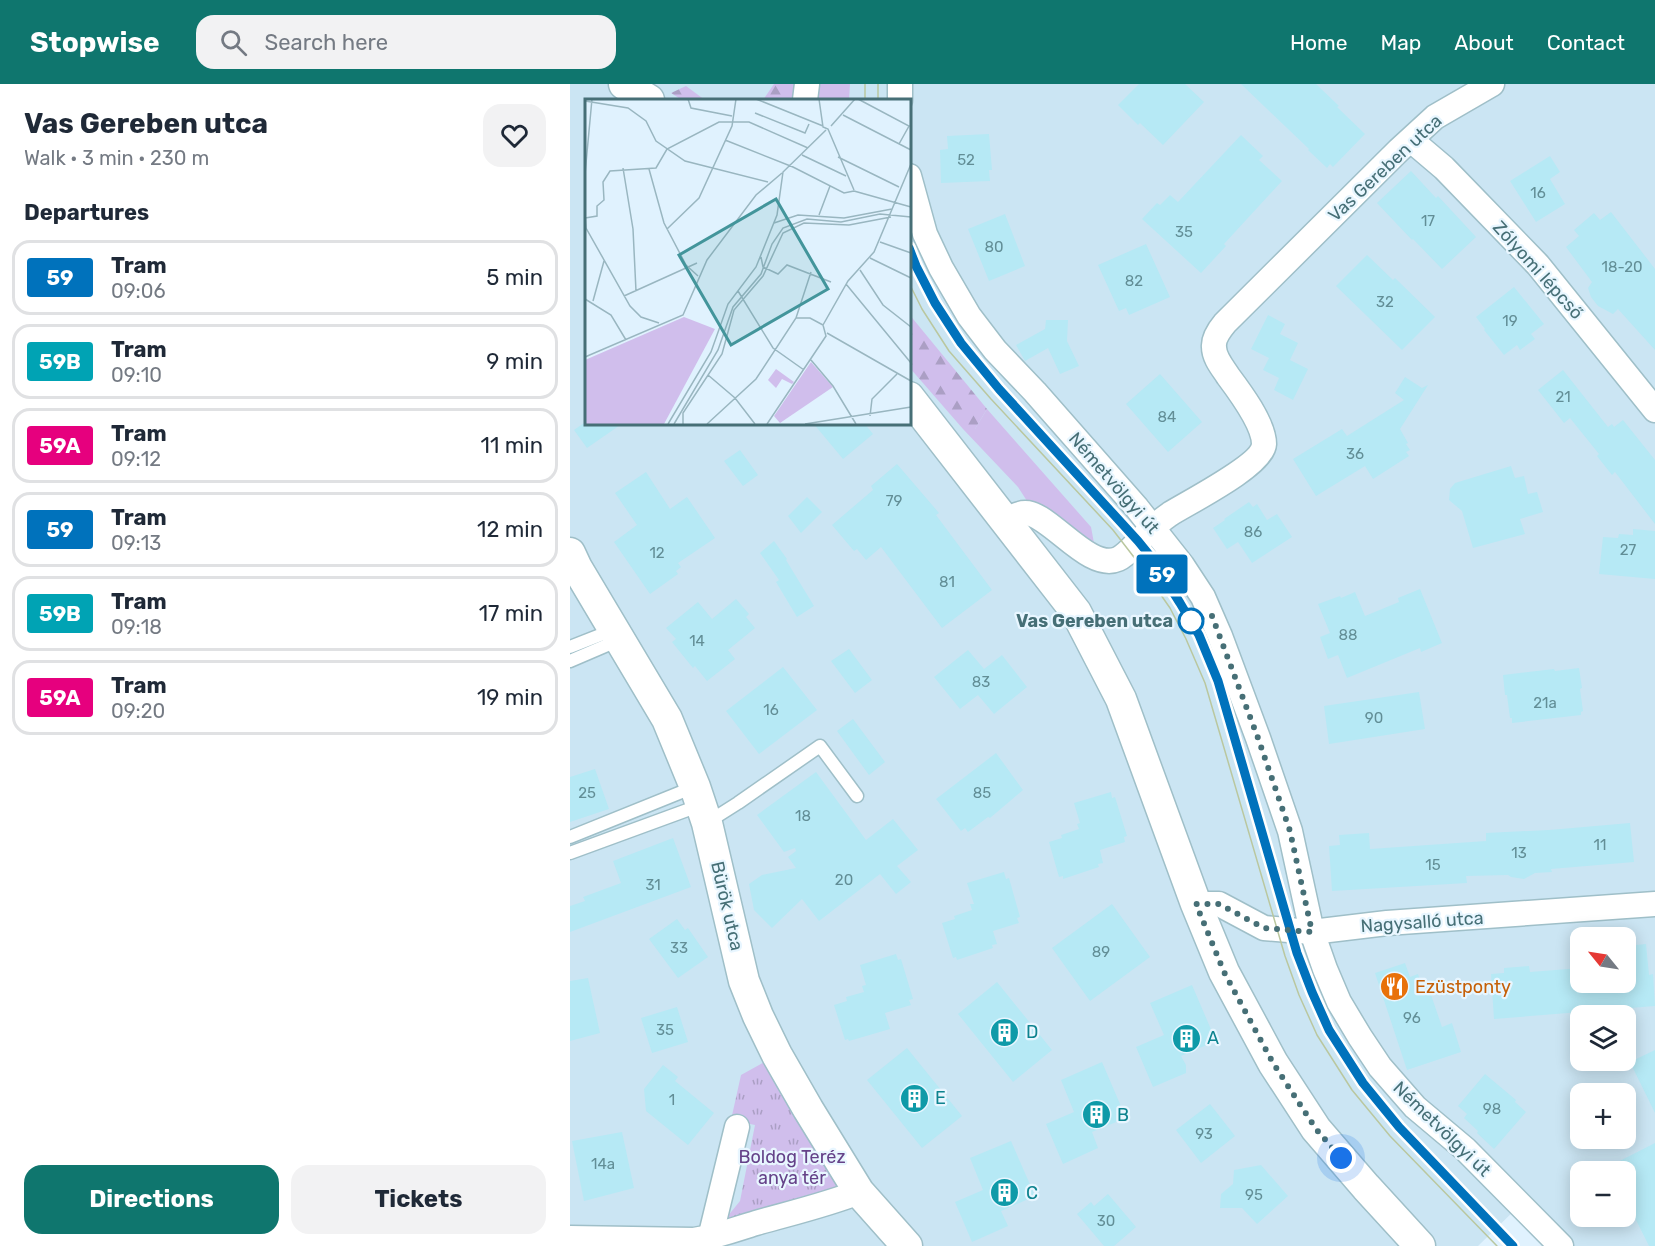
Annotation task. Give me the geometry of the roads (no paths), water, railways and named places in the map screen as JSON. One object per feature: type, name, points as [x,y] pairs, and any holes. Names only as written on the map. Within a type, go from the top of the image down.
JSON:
[{"type":"street","points":[[624,84],[647,99]]},
{"type":"street","points":[[805,99],[807,84]]},
{"type":"street","name":"Vas Gereben utca","points":[[1006,522],[1016,514],[1032,514],[1084,551],[1104,561],[1118,559],[1171,514],[1238,474],[1261,453],[1264,445],[1250,408],[1219,362],[1214,347],[1218,332],[1241,306],[1435,117],[1492,84]]},
{"type":"street","name":"Zólyomi lépcső","points":[[1411,140],[1444,168],[1538,265],[1655,410]]},
{"type":"street","name":"Németvölgyi út","points":[[910,180],[925,234],[941,268],[969,316],[995,350],[1059,418],[1153,528],[1203,597],[1258,738],[1290,831],[1312,932],[1324,969],[1339,1002],[1360,1037],[1380,1067],[1415,1107],[1465,1149],[1561,1246]]},
{"type":"street","points":[[910,398],[1076,612],[1116,690],[1196,904],[1224,972],[1273,1063],[1316,1129],[1420,1246]]},
{"type":"street","name":"Bürök utca","points":[[570,554],[667,719],[701,805],[744,981],[777,1055],[859,1192],[907,1246]]},
{"type":"street","name":"Nagysalló utca","points":[[1196,904],[1219,904],[1264,928],[1312,932],[1387,923],[1655,904]]},
{"type":"street","points":[[710,1242],[737,1126]]},
{"type":"street","points":[[570,1238],[710,1242],[729,1231],[859,1192]]},
{"type":"lane","points":[[570,647],[616,635]]},
{"type":"lane","points":[[570,661],[616,635]]},
{"type":"lane","points":[[570,837],[701,805],[738,803],[820,746],[857,796]]},
{"type":"lane","points":[[570,853],[701,805]]},
{"type":"tram line","points":[[865,84],[865,99]]},
{"type":"tram line","points":[[878,84],[878,99]]},
{"type":"tram line","points":[[910,251],[935,303],[961,343],[999,389],[1138,541],[1181,603],[1199,635],[1218,681],[1297,953],[1329,1031],[1363,1083],[1399,1127],[1513,1246]]},
{"type":"tram line","name":"59","points":[[910,251],[935,303],[961,343],[999,389],[1122,521],[1151,557],[1180,603],[1199,635],[1218,681],[1297,953],[1329,1030],[1363,1083],[1399,1127],[1513,1246]]},
{"type":"tram line","points":[[910,285],[922,309],[949,351],[1113,530],[1170,608],[1205,683],[1285,956],[1317,1035],[1352,1090],[1390,1136],[1497,1246]]},
{"type":"place","name":"Vas Gereben utca","points":[[1191,621]]},
{"type":"place","name":"Ezüstponty","points":[[1394,987]]},
{"type":"place","name":"D","points":[[1005,1032]]},
{"type":"place","name":"A","points":[[1186,1038]]},
{"type":"place","name":"E","points":[[914,1098]]},
{"type":"place","name":"B","points":[[1096,1115]]},
{"type":"place","name":"C","points":[[1005,1193]]},
{"type":"park label","name":"Boldog Teréz anya tér","points":[[792,1167]]}]
